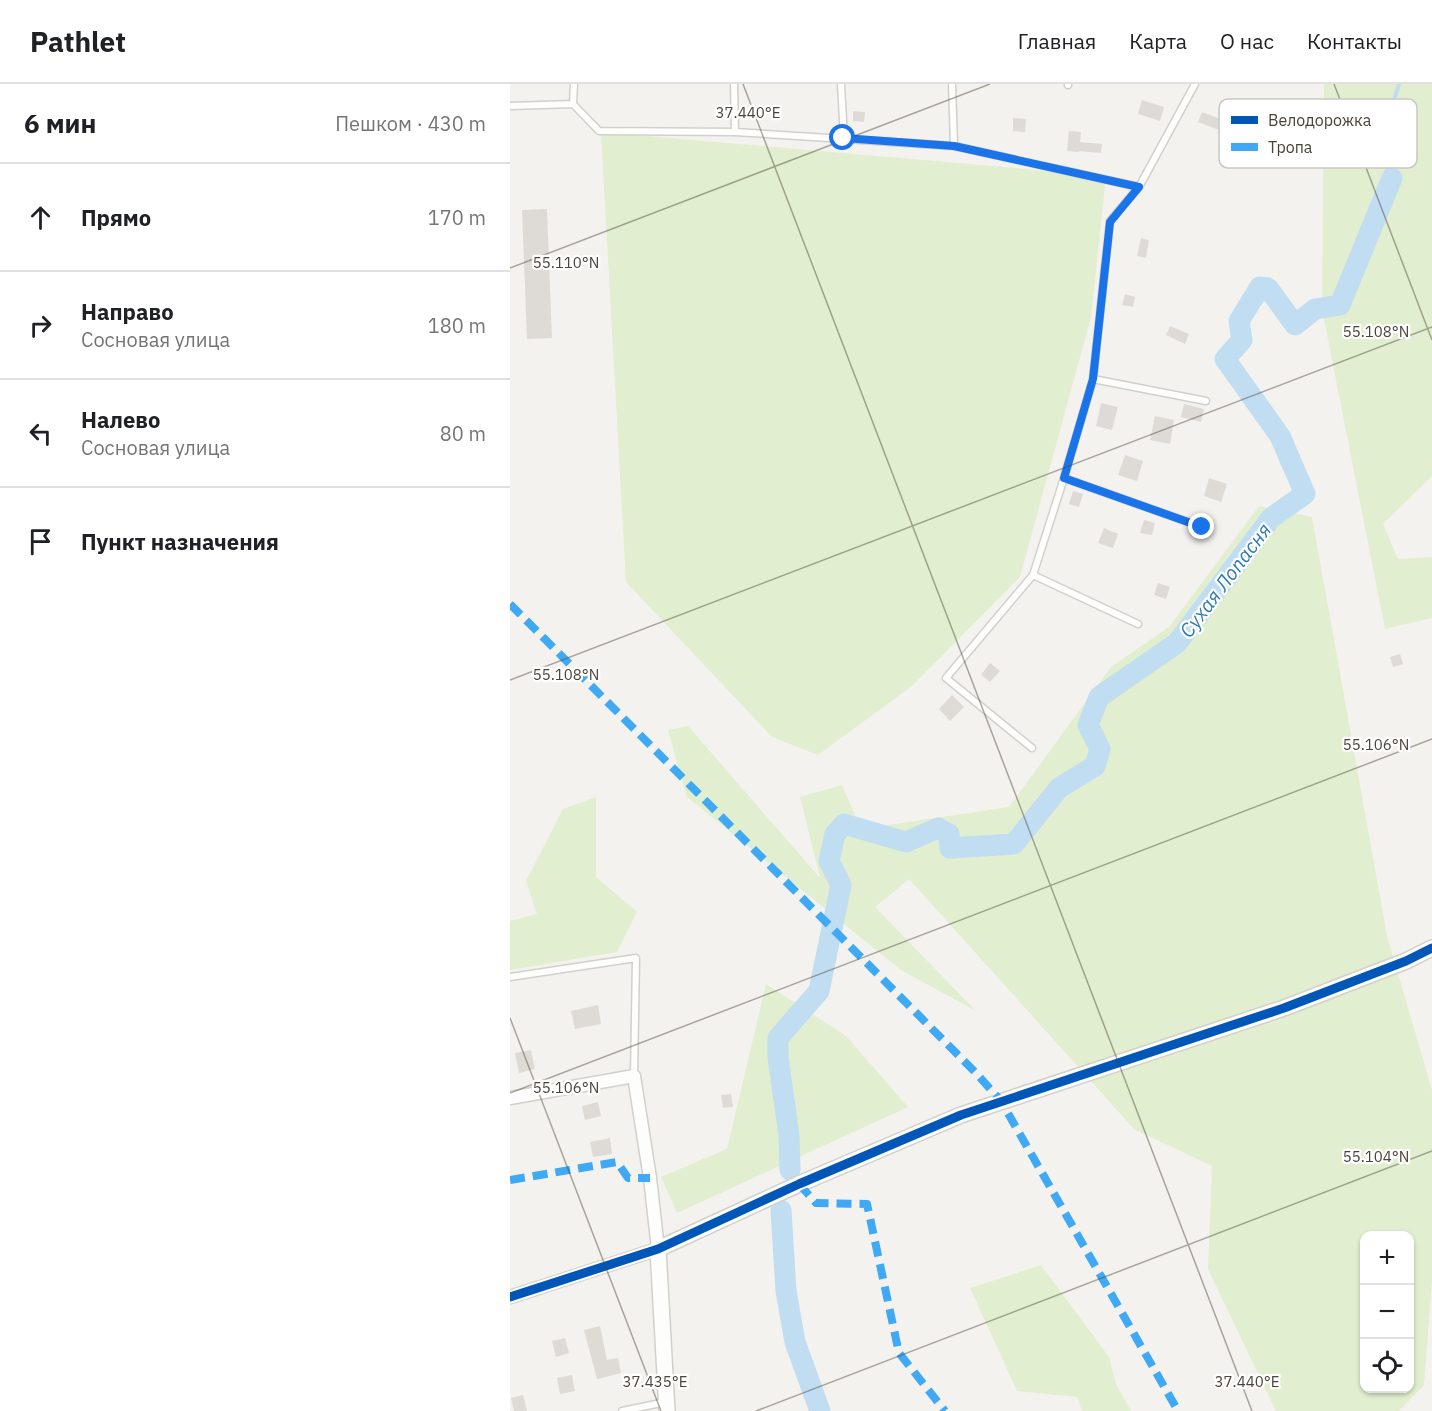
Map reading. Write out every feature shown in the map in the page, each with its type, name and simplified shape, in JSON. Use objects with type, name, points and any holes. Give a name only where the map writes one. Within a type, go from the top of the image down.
[{"type":"street","points":[[510,1297],[658,1249],[799,1184],[961,1115],[1284,1008],[1406,961],[1432,948]]},
{"type":"street","points":[[510,1098],[634,1076],[650,1178],[658,1249],[666,1406]]},
{"type":"lane","points":[[574,84],[573,104],[599,132],[735,132],[954,146],[1139,187]]},
{"type":"lane","points":[[734,84],[735,132]]},
{"type":"lane","points":[[841,84],[843,138]]},
{"type":"lane","points":[[952,84],[954,146]]},
{"type":"lane","points":[[1032,748],[946,678],[1033,575],[1093,379],[1110,222],[1139,187],[1195,84]]},
{"type":"lane","points":[[510,106],[573,104]]},
{"type":"lane","points":[[1093,379],[1206,401]]},
{"type":"lane","points":[[1064,478],[1202,527]]},
{"type":"lane","points":[[1033,575],[1138,624]]},
{"type":"lane","points":[[510,977],[636,958],[634,1076]]},
{"type":"lane","points":[[622,1411],[666,1406]]},
{"type":"green space","points":[[1324,84],[1432,84],[1432,476],[1383,524],[1398,559],[1432,557],[1432,618],[1385,629],[1322,309],[1323,168],[1417,168],[1417,99],[1324,99]]},
{"type":"green space","points":[[601,132],[1106,176],[1091,317],[1020,577],[912,686],[818,755],[772,737],[626,582]]},
{"type":"green space","points":[[1259,506],[1312,517],[1387,936],[1432,1090],[1432,1281],[1424,1385],[1399,1411],[1276,1411],[1208,1269],[1212,1166],[1134,1129],[909,879],[875,907],[976,1011],[901,970],[687,797],[668,730],[688,726],[820,878],[800,797],[842,785],[861,829],[1009,807],[1111,667],[1169,627]]},
{"type":"green space","points":[[596,797],[596,877],[637,912],[617,952],[510,970],[510,921],[537,914],[526,881],[563,809]]},
{"type":"green space","points":[[766,984],[846,1036],[908,1107],[677,1213],[661,1177],[727,1149]]},
{"type":"green space","points":[[1041,1265],[1109,1357],[1116,1384],[1131,1411],[1082,1411],[1077,1397],[1017,1391],[970,1288]]},
{"type":"building","points":[[1142,100],[1164,107],[1160,121],[1138,114]]},
{"type":"building","points":[[853,111],[865,112],[864,122],[853,121]]},
{"type":"building","points":[[1202,112],[1219,118],[1219,130],[1198,122]]},
{"type":"building","points":[[1013,118],[1026,119],[1025,132],[1013,131]]},
{"type":"building","points":[[1069,131],[1081,132],[1080,142],[1102,144],[1101,153],[1067,151]]},
{"type":"building","points":[[547,209],[552,338],[527,339],[522,210]]},
{"type":"building","points":[[1141,238],[1149,240],[1146,258],[1137,256]]},
{"type":"building","points":[[1125,294],[1135,297],[1133,307],[1122,305]]},
{"type":"building","points":[[1170,326],[1189,334],[1185,344],[1166,335]]},
{"type":"building","points":[[1101,403],[1118,407],[1112,430],[1096,426]]},
{"type":"building","points":[[1184,404],[1204,409],[1201,422],[1181,417]]},
{"type":"building","points":[[1155,416],[1174,420],[1170,444],[1150,440]]},
{"type":"building","points":[[1125,455],[1143,461],[1137,481],[1118,475]]},
{"type":"building","points":[[1209,478],[1227,484],[1221,502],[1204,496]]},
{"type":"building","points":[[1073,491],[1083,494],[1079,507],[1069,504]]},
{"type":"building","points":[[1144,520],[1155,523],[1152,535],[1140,533]]},
{"type":"building","points":[[1104,528],[1118,534],[1113,548],[1098,543]]},
{"type":"building","points":[[1158,583],[1170,587],[1166,599],[1154,595]]},
{"type":"building","points":[[1400,654],[1403,664],[1393,667],[1390,657]]},
{"type":"building","points":[[990,663],[1000,671],[990,682],[981,675]]},
{"type":"building","points":[[952,695],[964,707],[950,721],[939,709]]},
{"type":"building","points":[[598,1005],[601,1024],[575,1029],[571,1011]]},
{"type":"building","points":[[531,1050],[535,1069],[519,1073],[515,1053]]},
{"type":"building","points":[[731,1094],[733,1107],[723,1108],[721,1095]]},
{"type":"building","points":[[598,1102],[601,1116],[585,1120],[582,1106]]},
{"type":"building","points":[[610,1138],[612,1154],[593,1157],[590,1142]]},
{"type":"building","points":[[600,1326],[607,1360],[618,1358],[621,1373],[597,1379],[584,1330]]},
{"type":"building","points":[[565,1338],[569,1353],[556,1357],[552,1341]]},
{"type":"building","points":[[572,1375],[575,1391],[560,1394],[557,1378]]},
{"type":"building","points":[[523,1395],[527,1411],[514,1411],[511,1398]]},
{"type":"waterway","name":"Сухая Лопасня","points":[[1394,99],[1399,84]]},
{"type":"waterway","name":"Сухая Лопасня","points":[[1388,168],[1392,178]]},
{"type":"waterway","name":"Сухая Лопасня","points":[[790,1170],[789,1136],[778,1057],[778,1038],[819,991],[841,885],[829,861],[835,834],[844,824],[906,842],[938,828],[949,834],[950,848],[1014,844],[1059,788],[1095,766],[1100,749],[1088,725],[1099,697],[1177,643],[1271,518],[1305,494],[1280,436],[1225,359],[1242,340],[1239,321],[1260,287],[1268,288],[1295,325],[1315,309],[1340,305],[1392,178]]},
{"type":"waterway","name":"Сухая Лопасня","points":[[781,1210],[786,1291],[795,1342],[820,1411]]},
{"type":"marked path","points":[[510,604],[976,1073],[1001,1101],[1178,1411]]},
{"type":"marked path","points":[[510,1180],[617,1162],[628,1178],[650,1178]]},
{"type":"marked path","points":[[799,1184],[816,1203],[867,1204],[899,1353],[945,1411]]},
{"type":"cycle path","points":[[510,1297],[658,1249],[799,1184],[961,1115],[1284,1008],[1406,961],[1432,948]]},
{"type":"route","points":[[843,138],[954,146],[1139,187],[1110,222],[1093,379],[1064,478],[1202,527]]}]
